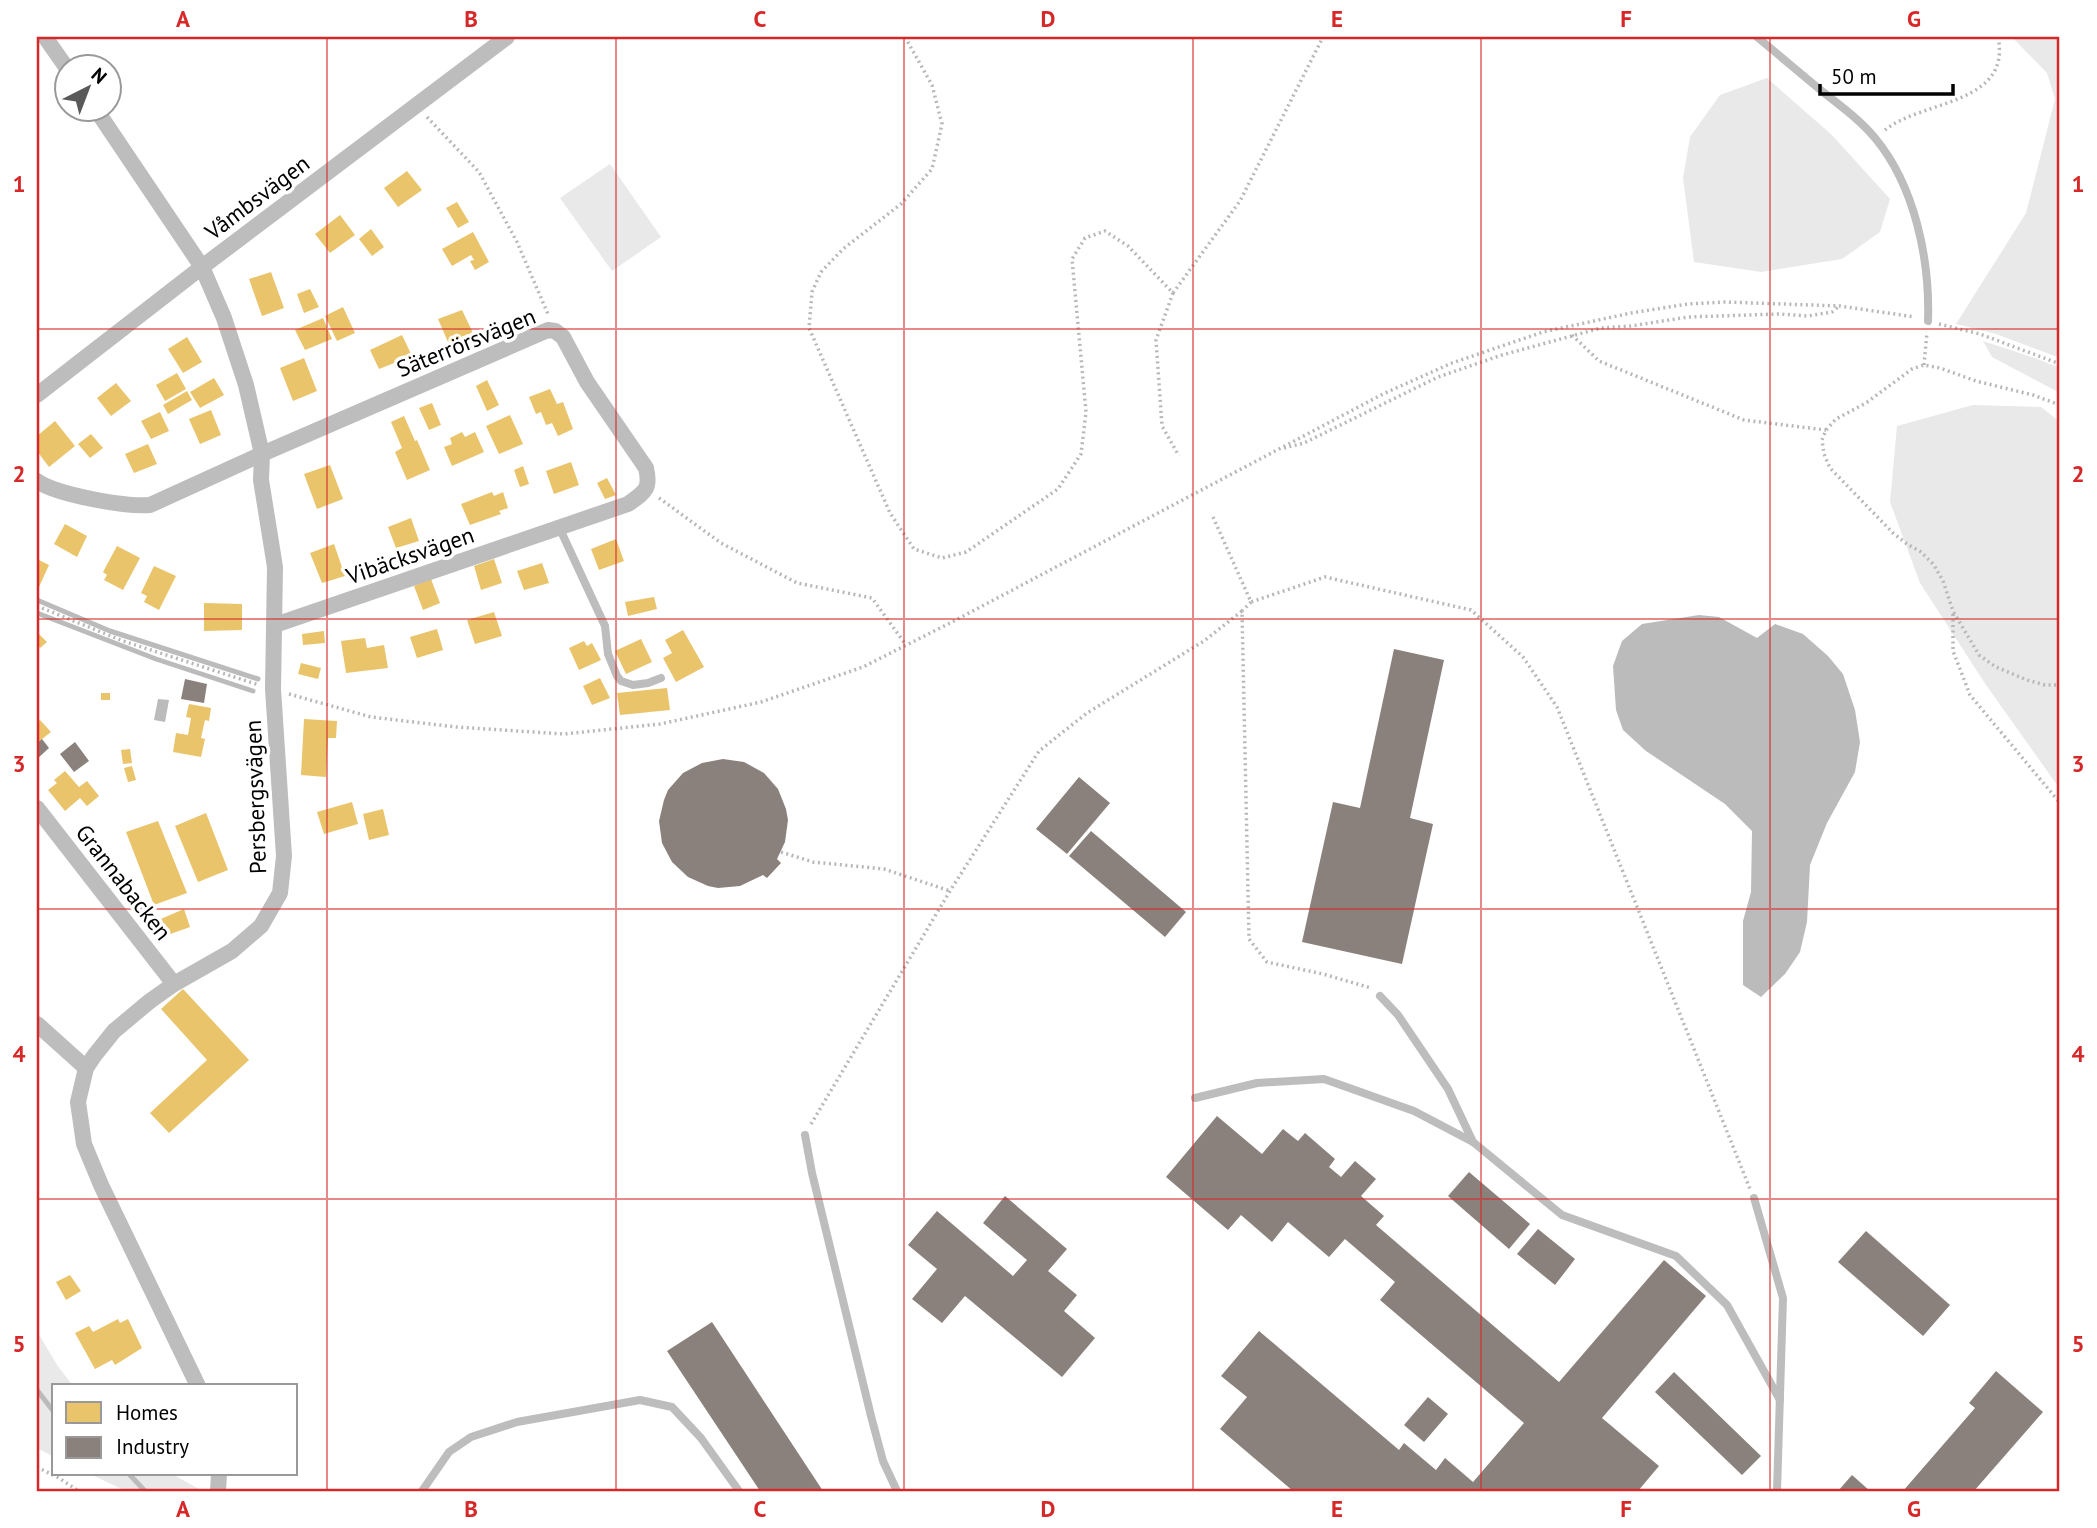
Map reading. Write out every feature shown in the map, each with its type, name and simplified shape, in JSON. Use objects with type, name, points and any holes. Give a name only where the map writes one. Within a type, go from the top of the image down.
[{"type":"street","points":[[45,37],[56,52]]},
{"type":"street","name":"Våmbsvägen","points":[[37,395],[507,37]]},
{"type":"street","name":"Persbergsvägen","points":[[104,122],[202,267],[225,318],[246,385],[262,454],[261,480],[275,568],[273,690],[284,856],[280,893],[261,926],[232,950],[150,1001],[114,1031],[86,1068],[78,1102],[84,1144],[106,1198],[197,1384]]},
{"type":"street","name":"Säterrörsvägen","points":[[37,481],[56,491],[136,506],[150,505],[548,330],[563,337],[587,382],[646,468],[649,481],[646,489]]},
{"type":"street","name":"Vibäcksvägen","points":[[275,625],[628,504],[646,489]]},
{"type":"street","name":"Grannabacken","points":[[37,808],[174,984]]},
{"type":"street","points":[[37,1024],[86,1068]]},
{"type":"lane","points":[[1757,37],[1847,110],[1875,138],[1895,166],[1919,229],[1926,265],[1928,321]]},
{"type":"lane","points":[[559,527],[604,626],[608,654],[617,676],[621,681],[633,685],[661,678]]},
{"type":"lane","points":[[1380,996],[1398,1015],[1448,1089],[1473,1142]]},
{"type":"lane","points":[[1195,1098],[1257,1083],[1324,1079],[1414,1111],[1473,1142],[1562,1214],[1676,1256],[1727,1306],[1780,1400]]},
{"type":"lane","points":[[805,1135],[871,1416],[883,1461],[897,1491]]},
{"type":"lane","points":[[1754,1198],[1783,1298],[1777,1491]]},
{"type":"lane","points":[[422,1491],[449,1452],[471,1437],[517,1422],[640,1400],[672,1407],[701,1438],[739,1491]]},
{"type":"path","points":[[905,37],[932,85],[942,124],[932,169],[901,204],[843,249],[821,272],[812,292],[809,328],[890,513],[914,549],[942,558],[965,552],[1058,489],[1082,454],[1086,412],[1072,259],[1085,238],[1105,231],[1128,246],[1173,293]]},
{"type":"path","points":[[1179,456],[1162,426],[1156,340],[1173,293],[1240,201],[1323,37]]},
{"type":"path","points":[[1875,138],[1896,121],[1974,92],[1988,81],[1999,63],[1998,37]]},
{"type":"path","points":[[416,105],[479,172],[517,242],[555,331]]},
{"type":"path","points":[[37,606],[123,641],[273,690],[371,717],[456,727],[564,734],[660,724],[761,702],[863,667],[1383,394],[1452,363],[1563,326],[1688,304],[1840,306],[1905,315],[1980,334],[2060,364]]},
{"type":"path","points":[[1279,449],[1304,443],[1438,377],[1502,355],[1601,327],[1631,326],[1688,317],[1779,314],[1808,316],[1832,312],[1840,306]]},
{"type":"path","points":[[1924,365],[1928,321]]},
{"type":"path","points":[[1572,335],[1600,361],[1744,420],[1826,430]]},
{"type":"path","points":[[2060,405],[1924,365],[1912,369],[1866,403],[1836,419],[1826,430],[1822,440],[1830,468],[1894,533],[1934,565],[1943,581],[1953,611],[1979,655],[1996,667],[2027,680],[2045,685],[2060,685]]},
{"type":"path","points":[[646,489],[721,543],[797,583],[872,598],[906,646]]},
{"type":"path","points":[[1213,517],[1251,602]]},
{"type":"path","points":[[805,1135],[950,891],[1039,751],[1087,713],[1204,641],[1251,602],[1325,577],[1471,610],[1523,657],[1557,708],[1754,1198]]},
{"type":"path","points":[[1242,611],[1249,939],[1267,962],[1368,986],[1380,996]]},
{"type":"path","points":[[1953,611],[1953,651],[1970,695],[2060,803]]},
{"type":"path","points":[[781,852],[813,862],[884,869],[950,891]]},
{"type":"path","points":[[55,1476],[79,1491]]},
{"type":"shaded area","points":[[2012,37],[2060,37],[2060,358],[1996,334],[1956,324],[2026,213],[2055,99],[2047,73]]},
{"type":"shaded area","points":[[1767,78],[1832,135],[1890,199],[1880,232],[1842,259],[1761,272],[1694,262],[1683,178],[1690,137],[1720,95]]},
{"type":"shaded area","points":[[610,164],[661,237],[612,271],[560,198]]},
{"type":"shaded area","points":[[1983,341],[2060,368],[2060,393],[1992,357]]},
{"type":"shaded area","points":[[1973,405],[2041,407],[2060,422],[2060,789],[1986,685],[1920,583],[1890,502],[1897,426]]},
{"type":"shaded area","points":[[1699,615],[1719,617],[1757,638],[1775,624],[1803,634],[1828,656],[1843,674],[1855,710],[1860,742],[1855,772],[1827,823],[1810,865],[1807,922],[1800,952],[1785,974],[1761,997],[1743,985],[1743,921],[1751,892],[1752,831],[1725,804],[1646,751],[1623,730],[1616,710],[1613,666],[1622,641],[1642,624]]},
{"type":"shaded area","points":[[158,699],[169,700],[165,722],[154,720]]},
{"type":"shaded area","points":[[37,1331],[71,1384],[52,1384],[52,1456],[37,1448]]},
{"type":"shaded area","points":[[94,1476],[176,1476],[201,1490],[126,1491]]},
{"type":"building: Homes","points":[[407,171],[422,190],[398,207],[384,188]]},
{"type":"building: Homes","points":[[457,202],[469,222],[458,228],[446,208]]},
{"type":"building: Homes","points":[[340,215],[355,235],[330,253],[315,234]]},
{"type":"building: Homes","points":[[371,229],[384,247],[372,256],[359,239]]},
{"type":"building: Homes","points":[[473,232],[489,262],[475,270],[470,261],[474,260],[471,255],[452,266],[442,249]]},
{"type":"building: Homes","points":[[271,272],[284,308],[262,316],[249,279]]},
{"type":"building: Homes","points":[[310,289],[319,307],[304,313],[297,294]]},
{"type":"building: Homes","points":[[343,307],[355,333],[337,341],[325,316]]},
{"type":"building: Homes","points":[[462,310],[473,333],[448,342],[438,319]]},
{"type":"building: Homes","points":[[323,318],[332,339],[305,350],[295,330]]},
{"type":"building: Homes","points":[[402,335],[412,356],[379,369],[370,350]]},
{"type":"building: Homes","points":[[187,337],[202,362],[183,373],[168,349]]},
{"type":"building: Homes","points":[[304,358],[317,391],[293,401],[280,368]]},
{"type":"building: Homes","points":[[177,373],[186,389],[165,401],[156,385]]},
{"type":"building: Homes","points":[[214,378],[224,395],[200,408],[190,392]]},
{"type":"building: Homes","points":[[487,380],[499,405],[487,411],[476,386]]},
{"type":"building: Homes","points":[[116,383],[131,401],[111,416],[97,398]]},
{"type":"building: Homes","points":[[550,389],[557,404],[563,402],[573,429],[558,436],[552,423],[546,425],[541,412],[536,414],[529,397]]},
{"type":"building: Homes","points":[[187,391],[192,400],[168,414],[163,405]]},
{"type":"building: Homes","points":[[432,403],[441,425],[429,430],[419,408]]},
{"type":"building: Homes","points":[[211,410],[221,435],[200,444],[189,419]]},
{"type":"building: Homes","points":[[160,412],[169,431],[151,439],[141,421]]},
{"type":"building: Homes","points":[[510,415],[523,444],[499,454],[486,426]]},
{"type":"building: Homes","points":[[404,416],[430,470],[407,480],[395,452],[402,448],[391,422]]},
{"type":"building: Homes","points":[[55,421],[75,446],[49,467],[37,451],[37,436]]},
{"type":"building: Homes","points":[[462,432],[465,437],[475,432],[484,452],[452,466],[444,447],[452,444],[450,438]]},
{"type":"building: Homes","points":[[91,434],[103,448],[90,458],[78,444]]},
{"type":"building: Homes","points":[[148,444],[157,464],[134,473],[125,454]]},
{"type":"building: Homes","points":[[571,462],[579,485],[554,494],[546,471]]},
{"type":"building: Homes","points":[[330,465],[343,499],[317,509],[304,474]]},
{"type":"building: Homes","points":[[523,466],[529,484],[520,487],[514,470]]},
{"type":"building: Homes","points":[[607,478],[616,495],[605,499],[597,483]]},
{"type":"building: Homes","points":[[492,492],[494,496],[503,492],[508,508],[499,511],[501,514],[470,525],[461,504]]},
{"type":"building: Homes","points":[[411,518],[419,541],[396,548],[388,527]]},
{"type":"building: Homes","points":[[65,524],[87,536],[77,557],[54,544]]},
{"type":"building: Homes","points":[[616,539],[624,561],[599,570],[591,549]]},
{"type":"building: Homes","points":[[334,544],[345,576],[322,583],[310,553]]},
{"type":"building: Homes","points":[[117,546],[140,558],[123,590],[104,580],[107,575],[103,572]]},
{"type":"building: Homes","points":[[37,559],[49,565],[39,587],[37,586]]},
{"type":"building: Homes","points":[[494,559],[502,583],[481,590],[474,566]]},
{"type":"building: Homes","points":[[542,563],[549,583],[524,590],[517,571]]},
{"type":"building: Homes","points":[[154,566],[176,576],[159,610],[144,602],[147,596],[141,593]]},
{"type":"building: Homes","points":[[431,579],[440,603],[423,610],[414,586]]},
{"type":"building: Homes","points":[[654,597],[657,609],[628,616],[625,602]]},
{"type":"building: Homes","points":[[204,603],[242,604],[242,630],[204,631]]},
{"type":"building: Homes","points":[[494,612],[502,636],[475,644],[467,620]]},
{"type":"building: Homes","points":[[437,629],[443,650],[417,658],[410,637]]},
{"type":"building: Homes","points":[[683,630],[704,667],[676,682],[663,658],[672,653],[665,640]]},
{"type":"building: Homes","points":[[324,631],[325,643],[303,645],[302,634]]},
{"type":"building: Homes","points":[[39,634],[47,642],[40,648],[37,645]]},
{"type":"building: Homes","points":[[365,638],[367,648],[384,645],[388,668],[346,673],[341,641]]},
{"type":"building: Homes","points":[[641,639],[652,662],[626,674],[615,651]]},
{"type":"building: Homes","points":[[584,641],[587,646],[592,643],[601,660],[579,670],[569,648]]},
{"type":"building: Homes","points":[[301,663],[321,668],[318,679],[298,674]]},
{"type":"building: Homes","points":[[600,678],[610,698],[592,705],[583,686]]},
{"type":"building: Homes","points":[[667,688],[670,710],[620,715],[617,693]]},
{"type":"building: Homes","points":[[101,693],[110,693],[110,700],[101,700]]},
{"type":"building: Homes","points":[[189,704],[211,708],[209,721],[205,720],[201,738],[205,739],[201,757],[173,752],[176,733],[188,735],[191,718],[186,717]]},
{"type":"building: Homes","points":[[304,719],[337,721],[336,738],[328,738],[326,777],[301,775]]},
{"type":"building: Homes","points":[[40,720],[51,732],[37,743],[37,722]]},
{"type":"building: Homes","points":[[130,749],[132,763],[123,764],[121,750]]},
{"type":"building: Homes","points":[[132,766],[136,780],[128,782],[124,768]]},
{"type":"building: Homes","points":[[65,771],[79,787],[87,781],[99,796],[87,806],[80,798],[65,811],[48,790],[57,783],[54,780]]},
{"type":"building: Homes","points":[[352,802],[358,824],[324,834],[317,812]]},
{"type":"building: Homes","points":[[383,809],[389,835],[369,840],[363,814]]},
{"type":"building: Homes","points":[[206,813],[228,870],[198,882],[175,826]]},
{"type":"building: Homes","points":[[158,821],[187,893],[154,905],[126,832]]},
{"type":"building: Homes","points":[[184,909],[190,927],[162,937],[156,921]]},
{"type":"building: Homes","points":[[183,989],[249,1060],[169,1133],[150,1113],[207,1060],[161,1009]]},
{"type":"building: Homes","points":[[70,1275],[81,1291],[66,1300],[56,1282]]},
{"type":"building: Homes","points":[[118,1319],[120,1323],[128,1319],[142,1348],[115,1365],[112,1360],[95,1369],[75,1333],[89,1326],[93,1332]]},
{"type":"building: Industry","points":[[1394,649],[1444,660],[1410,818],[1433,824],[1402,964],[1302,942],[1333,802],[1360,808]]},
{"type":"building: Industry","points":[[185,679],[207,684],[204,703],[181,699]]},
{"type":"building: Industry","points":[[42,739],[49,748],[37,759],[37,743]]},
{"type":"building: Industry","points":[[75,742],[89,761],[74,772],[60,754]]},
{"type":"building: Industry","points":[[723,759],[744,762],[764,773],[778,789],[788,820],[785,842],[777,859],[781,863],[767,878],[763,875],[740,886],[718,888],[688,877],[672,862],[662,843],[659,821],[668,790],[683,773],[702,763]]},
{"type":"building: Industry","points":[[1079,777],[1110,803],[1067,854],[1036,829]]},
{"type":"building: Industry","points":[[1091,831],[1186,912],[1165,937],[1069,856]]},
{"type":"building: Industry","points":[[1217,1116],[1262,1154],[1283,1129],[1298,1141],[1305,1133],[1335,1159],[1329,1167],[1341,1177],[1355,1161],[1376,1179],[1361,1196],[1384,1216],[1376,1225],[1559,1382],[1664,1260],[1706,1296],[1602,1418],[1659,1466],[1638,1491],[1293,1491],[1220,1429],[1247,1397],[1221,1376],[1259,1331],[1399,1450],[1404,1443],[1436,1470],[1445,1458],[1473,1482],[1524,1423],[1380,1300],[1395,1282],[1345,1239],[1329,1257],[1288,1222],[1272,1242],[1241,1215],[1228,1230],[1166,1177]]},
{"type":"building: Industry","points":[[1469,1172],[1530,1224],[1509,1249],[1448,1196]]},
{"type":"building: Industry","points":[[1005,1196],[1067,1249],[1048,1271],[1077,1295],[1064,1311],[1095,1338],[1062,1377],[965,1296],[942,1323],[912,1299],[937,1269],[908,1245],[937,1211],[1013,1276],[1027,1260],[983,1223]]},
{"type":"building: Industry","points":[[1538,1229],[1575,1259],[1555,1285],[1517,1254]]},
{"type":"building: Industry","points":[[1866,1231],[1950,1305],[1923,1336],[1838,1262]]},
{"type":"building: Industry","points":[[712,1322],[823,1491],[760,1491],[667,1351]]},
{"type":"building: Industry","points":[[1996,1371],[2043,1412],[1974,1491],[1903,1491],[1975,1408],[1969,1403]]},
{"type":"building: Industry","points":[[1674,1372],[1761,1456],[1742,1475],[1655,1392]]},
{"type":"building: Industry","points":[[1428,1397],[1448,1414],[1424,1442],[1404,1425]]},
{"type":"building: Industry","points":[[1852,1475],[1870,1491],[1838,1491]]},
{"type":"waterway","points":[[37,600],[110,631],[258,679]]},
{"type":"waterway","points":[[37,613],[156,659],[253,691]]},
{"type":"waterway","points":[[37,1390],[52,1409]]},
{"type":"waterway","points":[[131,1476],[145,1491]]}]
